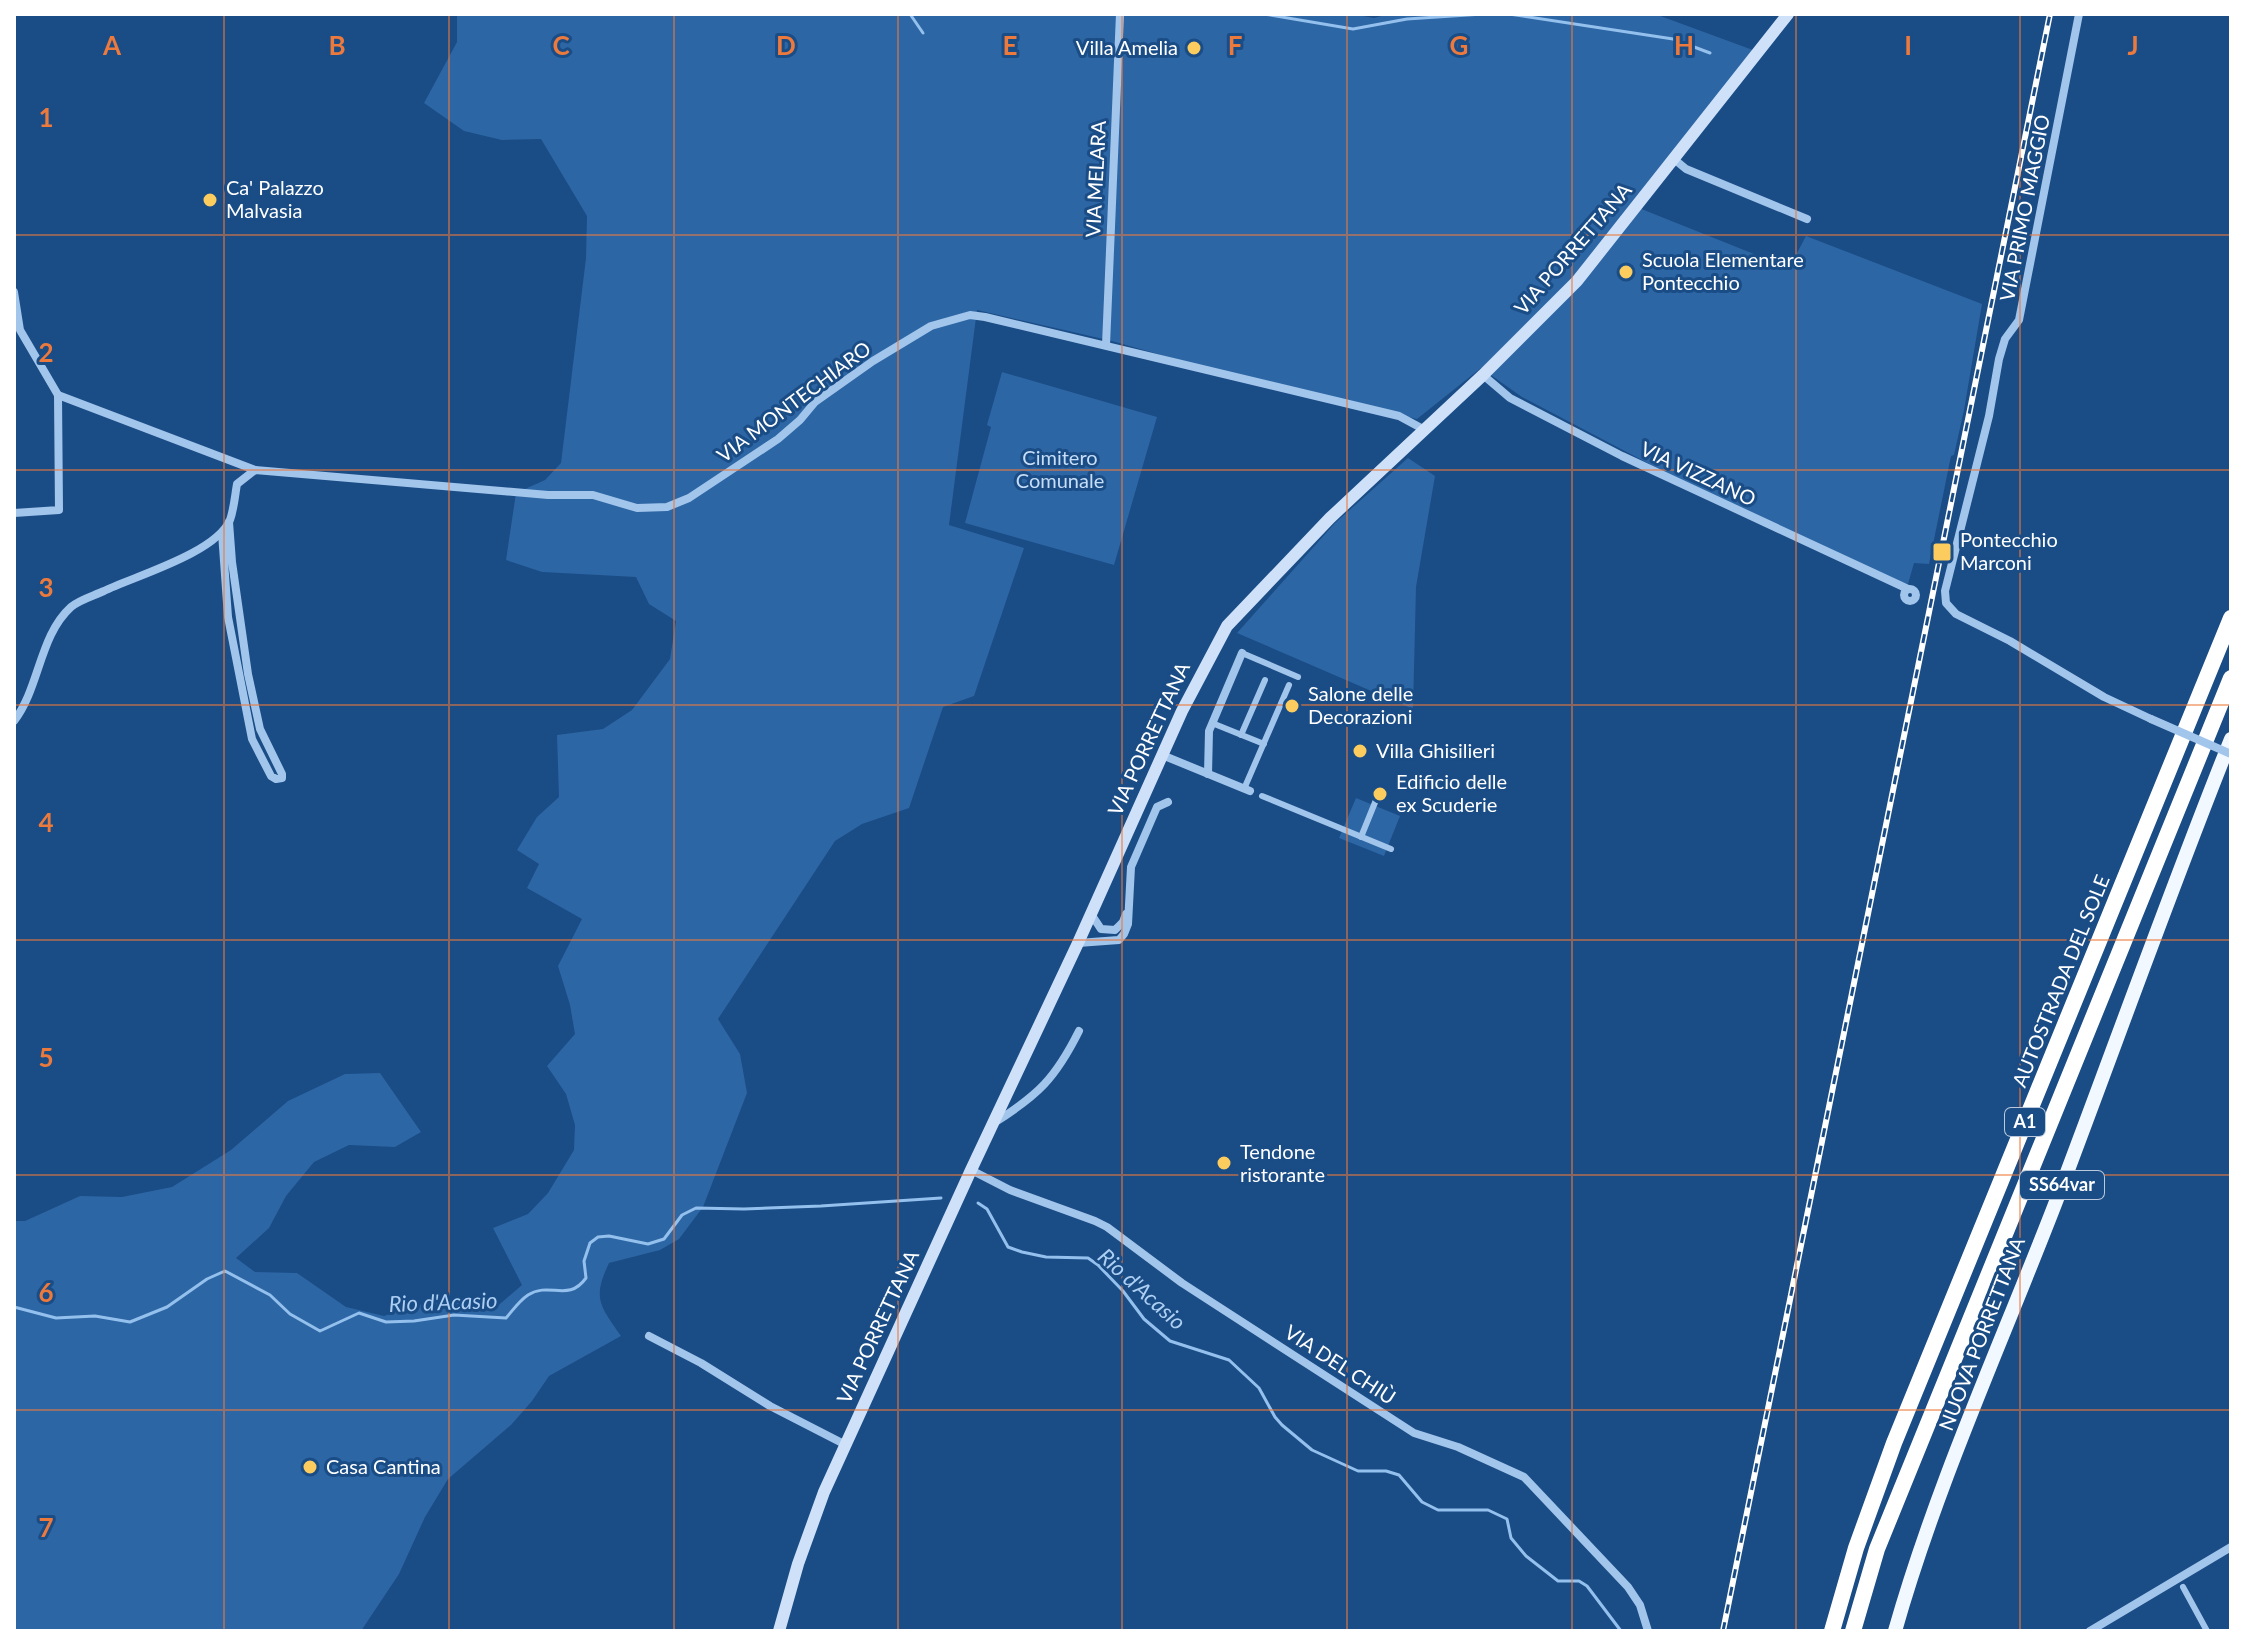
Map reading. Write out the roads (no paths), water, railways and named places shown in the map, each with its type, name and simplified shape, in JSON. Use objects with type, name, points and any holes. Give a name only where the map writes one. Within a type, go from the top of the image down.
[{"type":"highway","name":"AUTOSTRADA DEL SOLE","points":[[1832,1631],[1856,1548],[1894,1443],[2231,618]]},
{"type":"highway","name":"A1","points":[[1853,1631],[1877,1549],[2231,678]]},
{"type":"highway","name":"NUOVA PORRETTANA","points":[[1895,1631],[1928,1529],[2231,739]]},
{"type":"main road","name":"VIA PORRETTANA","points":[[779,1631],[804,1545],[824,1492],[1162,755],[1227,626],[1330,518],[1483,375],[1577,281],[1788,14]]},
{"type":"street","name":"VIA MELARA","points":[[1106,345],[1120,14]]},
{"type":"street","name":"VIA PRIMO MAGGIO","points":[[2079,14],[2019,320],[2005,339],[1999,359],[1989,416],[1945,591],[1946,603],[1956,614],[2010,641],[2104,697],[2231,754]]},
{"type":"street","points":[[1674,159],[1686,169],[1807,219]]},
{"type":"street","points":[[14,292],[20,330],[58,395],[59,510],[14,513]]},
{"type":"street","name":"VIA MONTECHIARO","points":[[58,395],[255,470],[548,495],[593,495],[637,508],[667,507],[689,498],[778,439],[815,402],[873,361],[931,326],[970,315],[1399,416],[1423,429]]},
{"type":"street","name":"VIA VIZZANO","points":[[1483,375],[1510,398],[1622,456],[1897,584],[1906,591]]},
{"type":"street","points":[[222,533],[228,617],[252,739],[271,776],[282,778],[282,771],[260,729],[248,674],[232,562],[229,521],[237,484],[255,470]]},
{"type":"street","points":[[14,721],[29,698],[55,624],[73,605],[177,562],[222,533],[229,521]]},
{"type":"street","points":[[1162,755],[1208,774],[1247,790],[1293,679],[1242,653],[1209,731],[1208,774]]},
{"type":"street","points":[[1241,735],[1265,680]]},
{"type":"street","points":[[1212,723],[1264,744]]},
{"type":"street","points":[[1262,796],[1391,849]]},
{"type":"street","points":[[1361,837],[1376,800]]},
{"type":"street","points":[[1078,943],[1119,940],[1124,934],[1128,924],[1131,867],[1157,807],[1168,802]]},
{"type":"street","points":[[1088,920],[1101,929],[1115,930],[1123,922],[1129,906]]},
{"type":"street","points":[[993,1124],[1041,1090],[1058,1069],[1079,1031]]},
{"type":"street","name":"VIA DEL CHIÙ","points":[[971,1170],[1010,1190],[1107,1227],[1182,1283],[1414,1433],[1458,1447],[1524,1477],[1628,1587],[1640,1605],[1648,1631]]},
{"type":"street","points":[[649,1336],[701,1363],[770,1406],[846,1445]]},
{"type":"street","points":[[2090,1631],[2180,1582],[2231,1547]]},
{"type":"street","points":[[2180,1582],[2207,1631]]},
{"type":"waterway","points":[[910,14],[923,33]]},
{"type":"waterway","points":[[1264,14],[1353,29],[1407,19],[1483,14]]},
{"type":"waterway","points":[[1509,14],[1673,39],[1710,53]]},
{"type":"waterway","name":"Rio d'Acasio","points":[[14,1307],[56,1318],[95,1316],[130,1322],[167,1307],[207,1279],[225,1271],[270,1295],[290,1314],[320,1331],[359,1313],[386,1322],[454,1315],[506,1318],[522,1300],[536,1291],[566,1291],[579,1285],[586,1278],[584,1261],[590,1243],[598,1237],[609,1236],[648,1244],[664,1239],[682,1215],[696,1208],[821,1206],[941,1198]]},
{"type":"waterway","name":"Rio d'Acasio","points":[[978,1203],[987,1209],[1008,1247],[1046,1257],[1088,1258],[1123,1291],[1144,1319],[1170,1341],[1229,1360],[1259,1388],[1282,1425],[1312,1450],[1358,1471],[1386,1471],[1399,1475],[1422,1502],[1438,1510],[1488,1510],[1507,1519],[1511,1538],[1526,1556],[1558,1581],[1579,1581],[1587,1586],[1621,1631]]},
{"type":"railway","points":[[1723,1631],[2050,14]]},
{"type":"place","name":"Villa Amelia","points":[[1194,48]]},
{"type":"place","name":"Ca' Palazzo Malvasia","points":[[210,200]]},
{"type":"place","name":"Scuola Elementare Pontecchio","points":[[1626,272]]},
{"type":"place","name":"Pontecchio Marconi","points":[[1942,552]]},
{"type":"place","name":"Salone delle Decorazioni","points":[[1292,706]]},
{"type":"place","name":"Villa Ghisilieri","points":[[1360,751]]},
{"type":"place","name":"Edificio delle ex Scuderie","points":[[1380,794]]},
{"type":"place","name":"Tendone ristorante","points":[[1224,1163]]},
{"type":"place","name":"Casa Cantina","points":[[310,1467]]},
{"type":"park label","name":"Cimitero Comunale","points":[[1060,470]]}]
